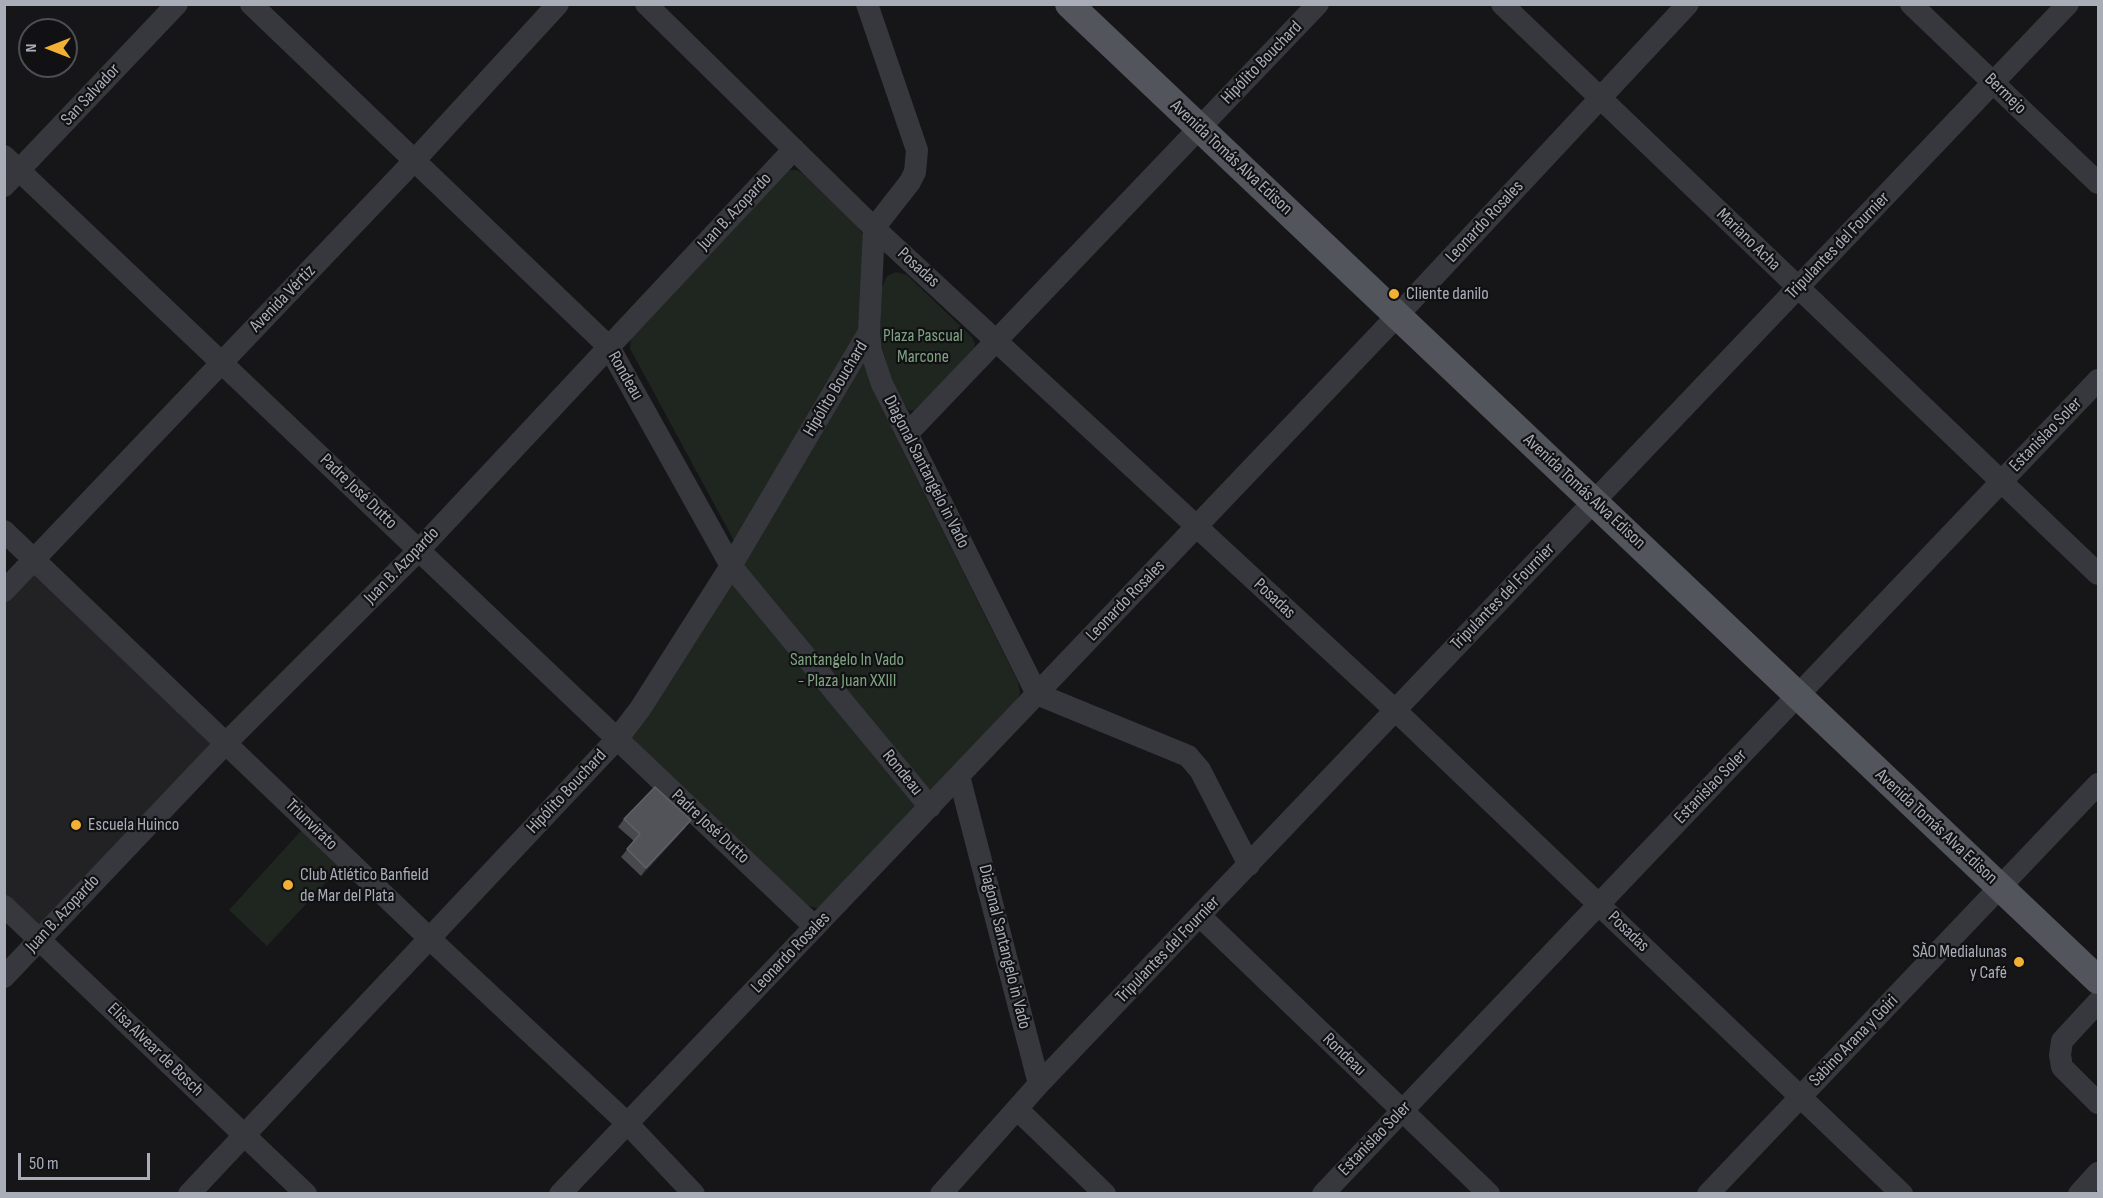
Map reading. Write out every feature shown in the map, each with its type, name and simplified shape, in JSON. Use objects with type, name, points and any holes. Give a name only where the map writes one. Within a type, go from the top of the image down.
[{"type":"main road","name":"Avenida Tomás Alva Edison","points":[[1069,4],[2098,980]]},
{"type":"street","name":"San Salvador","points":[[9,171],[177,4]]},
{"type":"street","name":"Rondeau","points":[[251,4],[609,347],[731,566],[930,807]]},
{"type":"street","name":"Avenida Vértiz","points":[[4,591],[414,161],[558,4]]},
{"type":"street","name":"Posadas","points":[[646,4],[874,228],[1395,710],[1902,1194]]},
{"type":"street","points":[[867,4],[917,150],[915,172],[910,182],[874,228]]},
{"type":"street","name":"Hipólito Bouchard","points":[[907,434],[1318,4]]},
{"type":"street","name":"Mariano Acha","points":[[1502,4],[2098,574]]},
{"type":"street","name":"Leonardo Rosales","points":[[560,1194],[1397,316],[1688,4]]},
{"type":"street","name":"Bermejo","points":[[1911,4],[2098,183]]},
{"type":"street","name":"Tripulantes del Fournier","points":[[941,1194],[1039,1084],[2068,4]]},
{"type":"street","name":"Juan B. Azopardo","points":[[4,977],[226,743],[419,550],[794,149]]},
{"type":"street","name":"Padre José Dutto","points":[[9,171],[223,363],[815,927]]},
{"type":"street","name":"Diagonal Santangelo in Vado","points":[[874,228],[869,332],[871,351],[882,384],[1037,694]]},
{"type":"street","name":"Hipólito Bouchard","points":[[189,1194],[617,739],[640,709],[731,566],[869,332]]},
{"type":"street","name":"Estanislao Soler","points":[[1323,1194],[2098,380]]},
{"type":"street","name":"Triunvirato","points":[[4,531],[430,939],[628,1124],[694,1194]]},
{"type":"street","points":[[1037,694],[1188,756],[1200,770],[1249,865]]},
{"type":"street","name":"Diagonal Santangelo in Vado","points":[[959,776],[1039,1084]]},
{"type":"street","name":"Sabino Arana y Goiri","points":[[1708,1194],[2098,784]]},
{"type":"street","name":"Elisa Alvear de Bosch","points":[[4,906],[306,1194]]},
{"type":"street","name":"Rondeau","points":[[1200,916],[1488,1194]]},
{"type":"street","points":[[2098,1002],[2062,1041],[2060,1055],[2062,1066],[2098,1103]]},
{"type":"street","points":[[1017,1109],[1105,1194]]},
{"type":"street","points":[[2079,1194],[2098,1173]]},
{"type":"shaded area","name":"Escuela Huinco","points":[[35,560],[226,743],[39,940],[5,906],[4,591]]},
{"type":"green space","name":"Santangelo In Vado - Plaza Juan XXIII","points":[[788,170],[797,170],[802,173],[857,226],[864,236],[866,368],[874,393],[1018,682],[1020,693],[1018,698],[819,908],[809,906],[631,738],[745,561],[630,349],[631,338]]},
{"type":"green space","name":"Plaza Pascual Marcone","points":[[896,272],[907,275],[972,337],[975,344],[974,348],[916,411],[908,410],[892,383],[882,347],[880,326],[882,287],[887,276]]},
{"type":"green space","name":"Club Atlético Banfield de Mar del Plata","points":[[309,822],[347,860],[267,946],[229,910]]},
{"type":"building","points":[[655,787],[691,820],[646,868],[627,849],[640,834],[624,819]]},
{"type":"place","name":"Cliente danilo","points":[[1394,294]]},
{"type":"place","name":"Escuela Huinco","points":[[76,825]]},
{"type":"place","name":"Club Atlético Banfield de Mar del Plata","points":[[288,885]]},
{"type":"place","name":"SÃO Medialunas y Café","points":[[2019,962]]}]
